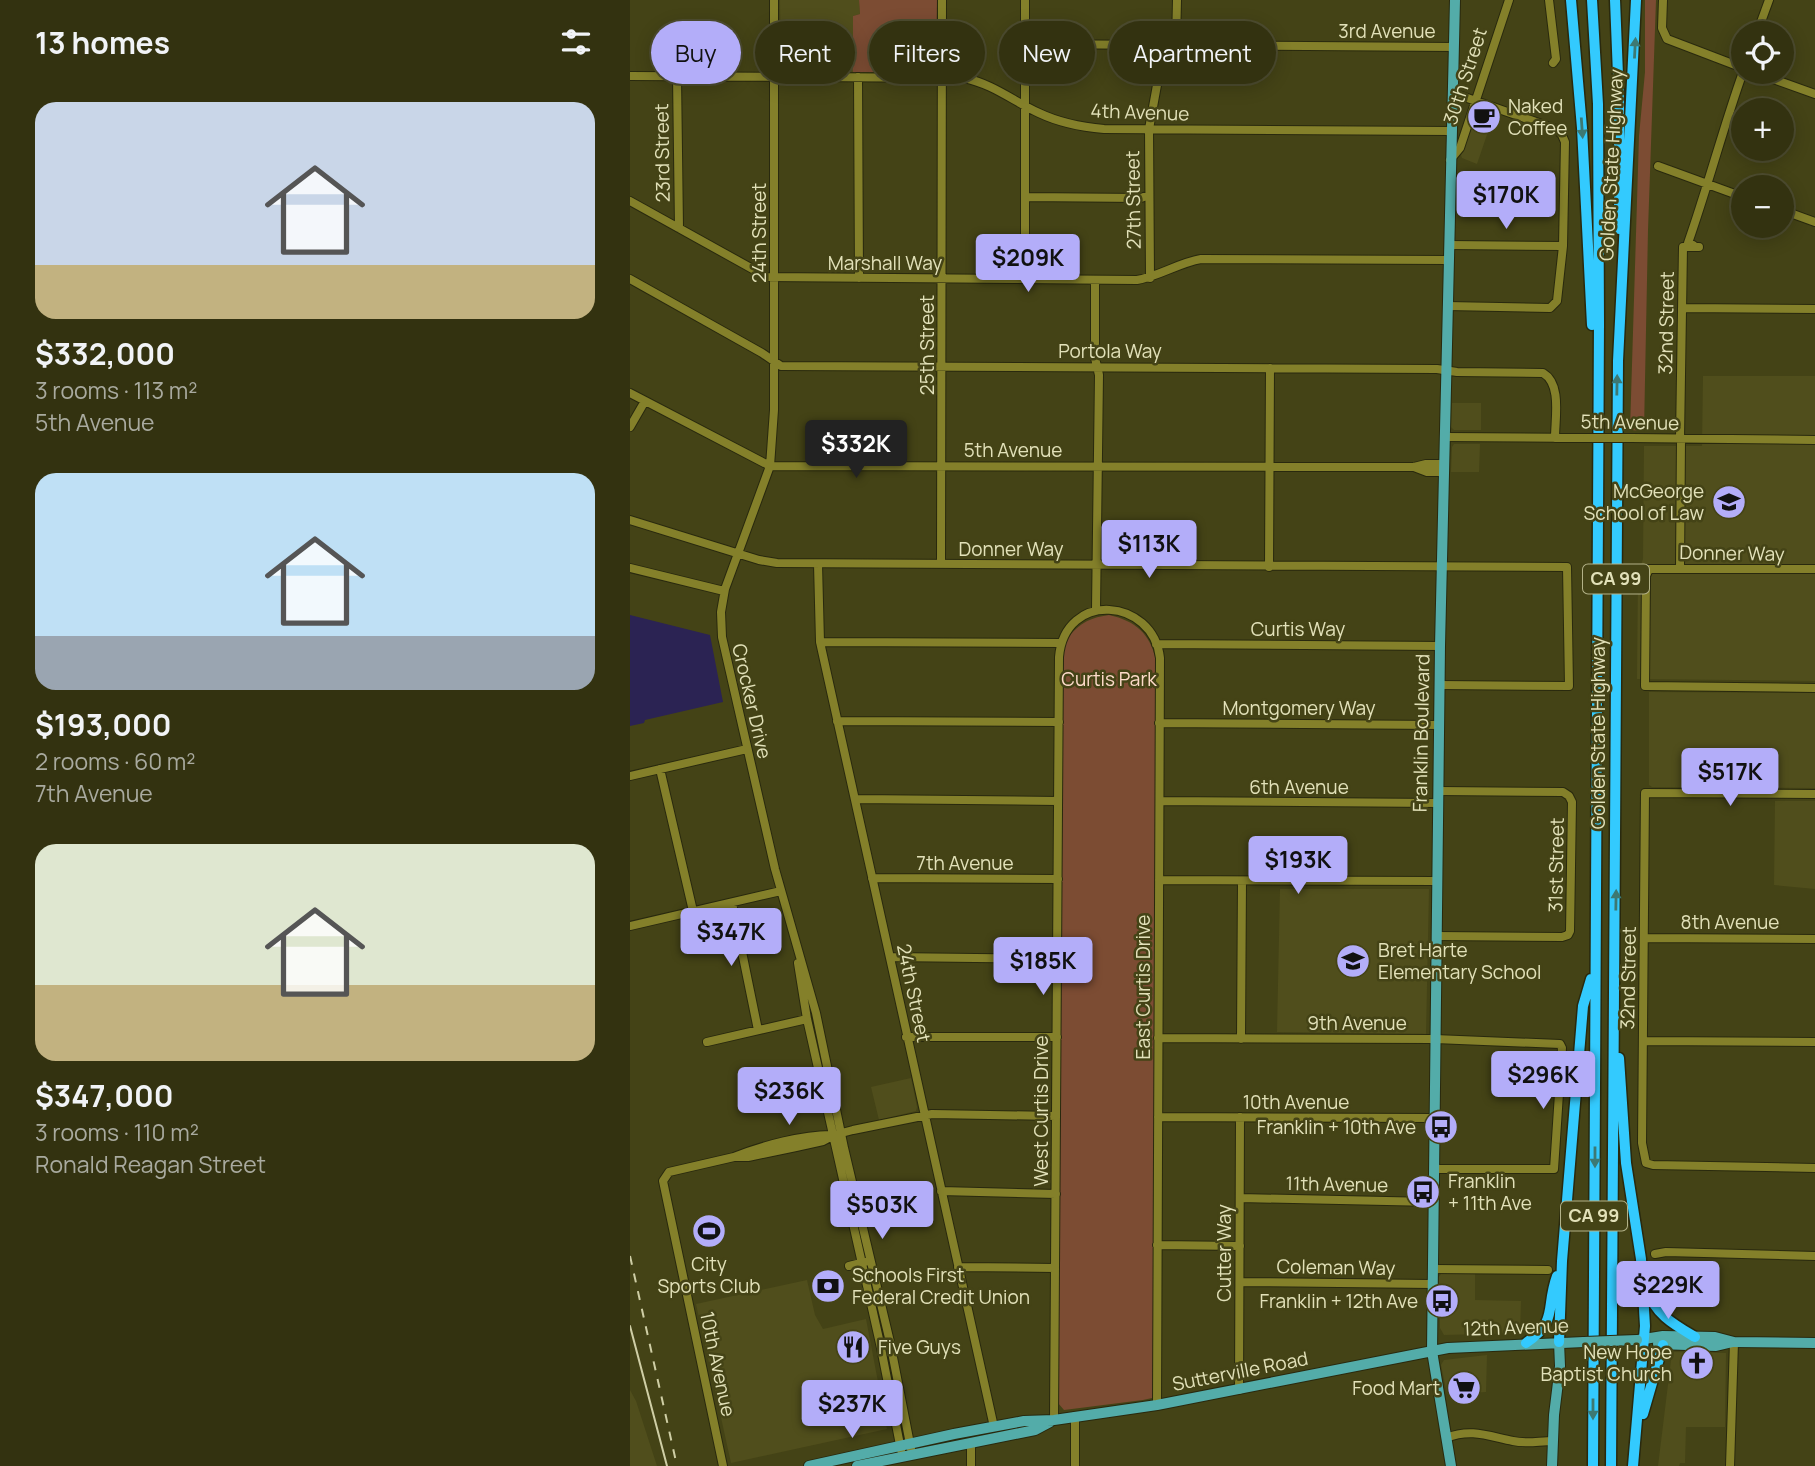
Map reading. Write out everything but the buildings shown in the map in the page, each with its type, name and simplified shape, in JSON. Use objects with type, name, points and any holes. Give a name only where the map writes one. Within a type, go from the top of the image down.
[{"type":"highway","points":[[1570,0],[1582,128],[1598,410]]},
{"type":"highway","name":"Golden State Highway","points":[[1592,0],[1598,112],[1593,1466]]},
{"type":"highway","points":[[1615,0],[1619,100],[1618,361]]},
{"type":"highway","name":"Golden State Highway","points":[[1611,1466],[1618,361],[1636,0]]},
{"type":"highway","points":[[1564,1342],[1562,1261],[1583,1006],[1594,966]]},
{"type":"highway","points":[[1614,993],[1628,1173],[1643,1277],[1648,1294],[1659,1312],[1673,1325],[1695,1337]]},
{"type":"highway","points":[[1526,1343],[1544,1331],[1562,1261]]},
{"type":"highway","points":[[1633,1466],[1643,1277]]},
{"type":"highway","points":[[1636,1440],[1663,1345]]},
{"type":"main road","name":"Franklin Boulevard","points":[[1451,1466],[1432,1351],[1432,1284],[1441,567],[1455,0]]},
{"type":"main road","name":"12th Avenue","points":[[1432,1351],[1464,1346],[1641,1340],[1663,1336],[1715,1337],[1734,1342]]},
{"type":"main road","name":"12th Avenue","points":[[1641,1340],[1663,1345],[1716,1346],[1734,1342],[1815,1343]]},
{"type":"main road","points":[[1552,1466],[1564,1342]]},
{"type":"main road","name":"Sutterville Road","points":[[808,1466],[1024,1421],[1054,1420],[1157,1405],[1432,1351]]},
{"type":"main road","name":"Sutterville Road","points":[[857,1466],[1035,1430],[1054,1420]]},
{"type":"main road","points":[[957,1445],[960,1440],[988,1434],[994,1427]]},
{"type":"street","name":"24th Street","points":[[774,0],[774,21]]},
{"type":"street","name":"25th Street","points":[[942,0],[942,21]]},
{"type":"street","points":[[1025,0],[1025,21]]},
{"type":"street","name":"27th Street","points":[[1176,21],[1177,0]]},
{"type":"street","name":"30th Street","points":[[1450,160],[1460,148],[1509,0]]},
{"type":"street","points":[[1549,0],[1556,59],[1553,63]]},
{"type":"street","points":[[1663,0],[1664,36],[1672,42],[1731,65]]},
{"type":"street","points":[[1761,21],[1769,0]]},
{"type":"street","name":"3rd Avenue","points":[[1276,46],[1454,47]]},
{"type":"street","name":"4th Avenue","points":[[630,76],[651,76]]},
{"type":"street","name":"4th Avenue","points":[[858,77],[869,77]]},
{"type":"street","points":[[858,77],[859,278]]},
{"type":"street","name":"23rd Street","points":[[677,84],[679,228]]},
{"type":"street","name":"24th Street","points":[[770,466],[774,410],[774,84]]},
{"type":"street","name":"25th Street","points":[[941,564],[942,84]]},
{"type":"street","name":"4th Avenue","points":[[985,84],[1054,119],[1086,127],[1451,131]]},
{"type":"street","points":[[1025,84],[1025,279]]},
{"type":"street","name":"27th Street","points":[[1150,278],[1149,129],[1157,84]]},
{"type":"street","name":"32nd Street","points":[[1680,568],[1683,247],[1699,247],[1688,243],[1739,84]]},
{"type":"street","points":[[1789,84],[1815,93]]},
{"type":"street","points":[[1447,306],[1550,308],[1557,301],[1563,246],[1565,142],[1562,135],[1556,129],[1453,93]]},
{"type":"street","points":[[1658,166],[1731,193]]},
{"type":"street","points":[[1025,197],[1141,198],[1149,195]]},
{"type":"street","name":"Marshall Way","points":[[630,201],[767,277],[1137,280],[1150,278],[1180,264],[1201,259],[1449,260]]},
{"type":"street","points":[[1794,214],[1815,222]]},
{"type":"street","points":[[1449,245],[1563,246]]},
{"type":"street","name":"Portola Way","points":[[630,279],[781,366],[1270,368],[1544,373],[1551,377],[1555,386],[1555,438]]},
{"type":"street","points":[[1095,280],[1095,358],[1099,375],[1096,610]]},
{"type":"street","points":[[1682,308],[1815,309]]},
{"type":"street","points":[[1269,567],[1270,368]]},
{"type":"street","name":"5th Avenue","points":[[630,393],[770,466],[1414,467],[1426,464],[1444,468]]},
{"type":"street","points":[[630,427],[645,401]]},
{"type":"street","name":"5th Avenue","points":[[1445,437],[1815,440]]},
{"type":"street","name":"Crocker Drive","points":[[770,466],[724,591],[722,637],[781,891],[816,1013],[838,1134]]},
{"type":"street","name":"Donner Way","points":[[630,520],[771,562],[1567,568],[1569,686],[1439,685]]},
{"type":"street","name":"24th Street","points":[[818,564],[820,642],[994,1427]]},
{"type":"street","points":[[630,568],[724,591]]},
{"type":"street","name":"Donner Way","points":[[1815,569],[1649,569],[1646,576],[1645,686],[1815,688]]},
{"type":"street","points":[[820,642],[1061,643],[1074,622],[1096,610],[1119,611],[1135,619],[1143,624],[1156,644]]},
{"type":"street","name":"West Curtis Drive","points":[[1054,1420],[1061,643]]},
{"type":"street","name":"Curtis Way","points":[[1156,644],[1440,646]]},
{"type":"street","name":"East Curtis Drive","points":[[1156,644],[1160,658],[1157,1405]]},
{"type":"street","points":[[837,720],[1059,722]]},
{"type":"street","name":"Montgomery Way","points":[[1159,723],[1439,725]]},
{"type":"street","points":[[630,776],[747,748]]},
{"type":"street","points":[[660,769],[692,911]]},
{"type":"street","name":"31st Street","points":[[1436,936],[1568,935],[1572,802],[1563,792],[1438,791]]},
{"type":"street","name":"32nd Street","points":[[1815,794],[1645,793],[1642,1143],[1646,1163],[1815,1168]]},
{"type":"street","points":[[855,799],[1058,800]]},
{"type":"street","name":"6th Avenue","points":[[1160,801],[1438,803]]},
{"type":"street","name":"7th Avenue","points":[[872,878],[1058,879]]},
{"type":"street","points":[[1159,880],[1436,881]]},
{"type":"street","points":[[1241,1039],[1242,881]]},
{"type":"street","points":[[630,926],[781,891]]},
{"type":"street","points":[[732,903],[758,1030]]},
{"type":"street","name":"8th Avenue","points":[[1644,937],[1815,939]]},
{"type":"street","name":"Crocker Drive","points":[[797,946],[807,1019],[838,1134],[908,1456]]},
{"type":"street","points":[[890,957],[1057,959]]},
{"type":"street","points":[[707,1042],[807,1019]]},
{"type":"street","points":[[906,1037],[1057,1037]]},
{"type":"street","name":"9th Avenue","points":[[1158,1038],[1435,1039],[1555,1043],[1562,1048],[1553,1169],[1434,1169]]},
{"type":"street","points":[[1643,1041],[1815,1042]]},
{"type":"street","name":"10th Avenue","points":[[723,1466],[663,1181],[669,1172],[820,1135],[838,1134],[924,1115],[1056,1116]]},
{"type":"street","name":"10th Avenue","points":[[1158,1117],[1434,1118]]},
{"type":"street","name":"Cutter Way","points":[[1239,1390],[1240,1117]]},
{"type":"street","points":[[941,1191],[1056,1194]]},
{"type":"street","name":"11th Avenue","points":[[1240,1198],[1433,1202]]},
{"type":"street","points":[[1157,1245],[1240,1246]]},
{"type":"street","points":[[1655,1254],[1666,1252],[1815,1256]]},
{"type":"street","points":[[849,1266],[867,1262]]},
{"type":"street","points":[[958,1267],[1055,1268]]},
{"type":"street","points":[[1433,1269],[1548,1270]]},
{"type":"street","name":"Coleman Way","points":[[1240,1282],[1432,1284]]},
{"type":"street","points":[[1730,1466],[1734,1342]]},
{"type":"street","points":[[1074,1466],[1075,1416]]},
{"type":"street","points":[[1446,1438],[1469,1432],[1485,1433],[1511,1441],[1553,1441]]},
{"type":"street","points":[[971,1443],[971,1466]]},
{"type":"street","points":[[879,1466],[889,1460]]},
{"type":"shaded area","points":[[780,0],[859,0],[860,14],[853,16],[853,21],[780,21]]},
{"type":"shaded area","points":[[1479,111],[1493,117],[1477,164],[1462,158],[1461,155]]},
{"type":"shaded area","name":"McGeorge School of Law","points":[[1703,376],[1815,376],[1815,681],[1637,679],[1638,574],[1643,559],[1644,446],[1702,446]]},
{"type":"shaded area","points":[[1452,403],[1481,403],[1481,430],[1454,430],[1451,427]]},
{"type":"shaded area","points":[[1454,444],[1480,444],[1479,472],[1451,472]]},
{"type":"shaded area","points":[[630,615],[710,635],[723,702],[630,726]]},
{"type":"shaded area","points":[[1649,692],[1815,693],[1815,788],[1652,787],[1649,785]]},
{"type":"shaded area","points":[[1775,801],[1815,801],[1815,889],[1774,885]]},
{"type":"shaded area","name":"Bret Harte Elementary School","points":[[1280,889],[1429,889],[1426,1034],[1277,1032]]},
{"type":"shaded area","points":[[911,1078],[916,1111],[879,1120],[871,1087]]},
{"type":"shaded area","points":[[1441,1274],[1475,1274],[1475,1300],[1521,1301],[1520,1333],[1444,1335],[1440,1328],[1437,1279]]},
{"type":"shaded area","points":[[807,1280],[815,1315],[823,1329],[866,1319],[887,1429],[731,1463],[696,1304]]},
{"type":"shaded area","points":[[1672,1352],[1726,1353],[1725,1427],[1686,1427],[1685,1463],[1680,1463],[1679,1466],[1658,1466]]},
{"type":"shaded area","points":[[1487,1355],[1486,1392],[1447,1394],[1441,1365],[1444,1360]]},
{"type":"shaded area","points":[[630,1390],[636,1401],[657,1466],[630,1466]]},
{"type":"green space","points":[[859,0],[937,0],[937,21],[869,21],[869,72],[855,72],[853,16],[860,14]]},
{"type":"green space","points":[[1645,0],[1656,0],[1644,431],[1630,430],[1639,136],[1645,72]]},
{"type":"green space","name":"Curtis Park","points":[[1109,615],[1127,621],[1140,630],[1150,643],[1156,660],[1154,1393],[1152,1398],[1143,1400],[1064,1410],[1058,1403],[1063,646],[1082,624]]},
{"type":"tram line","points":[[630,1326],[667,1466]]},
{"type":"railway","points":[[630,1256],[677,1466]]},
{"type":"place","name":"Naked Coffee","points":[[1484,117]]},
{"type":"place","name":"McGeorge School of Law","points":[[1729,502]]},
{"type":"place","name":"Bret Harte Elementary School","points":[[1353,961]]},
{"type":"place","name":"Franklin + 10th Ave","points":[[1441,1127]]},
{"type":"place","name":"Franklin + 11th Ave","points":[[1423,1192]]},
{"type":"place","name":"City Sports Club","points":[[709,1231]]},
{"type":"place","name":"Schools First Federal Credit Union","points":[[828,1286]]},
{"type":"place","name":"Franklin + 12th Ave","points":[[1442,1301]]},
{"type":"place","name":"Five Guys","points":[[853,1347]]},
{"type":"place","name":"New Hope Baptist Church","points":[[1697,1363]]},
{"type":"place","name":"Food Mart","points":[[1464,1388]]}]
